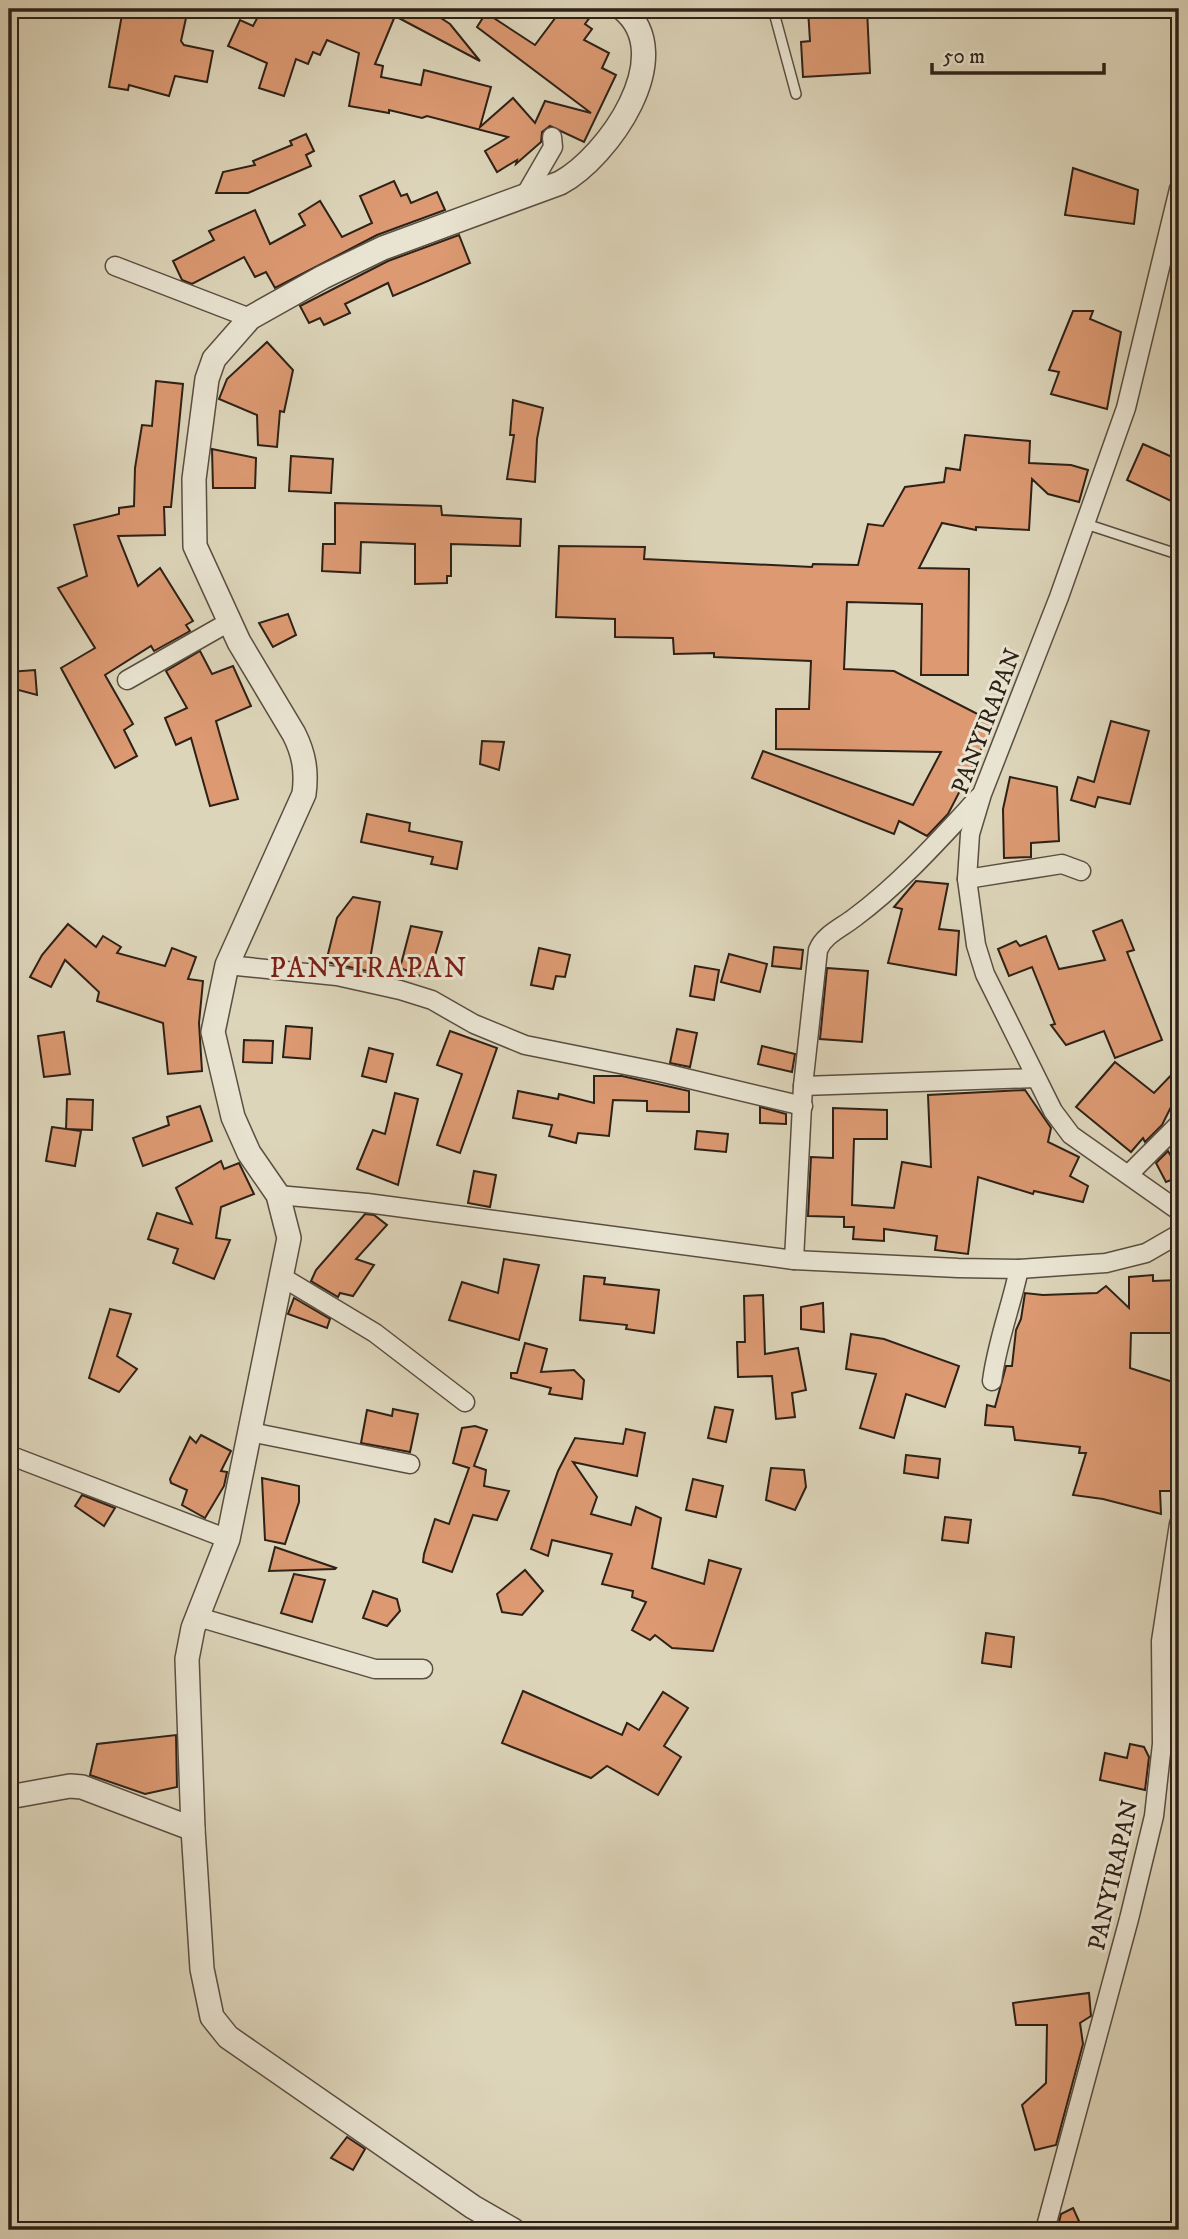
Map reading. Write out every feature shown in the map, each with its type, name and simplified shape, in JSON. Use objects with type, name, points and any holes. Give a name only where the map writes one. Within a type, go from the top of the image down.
[{"type":"street","points":[[513,2230],[473,2207],[248,2051],[214,2022],[202,1969],[193,1829],[188,1690],[190,1639],[228,1539],[289,1231],[278,1195],[249,1153],[233,1117],[213,1032],[228,965],[304,794],[306,779],[302,750],[229,622],[196,552],[194,479],[209,370],[223,345],[250,318],[383,248],[484,212],[527,192],[573,176],[616,129],[635,95],[644,55],[639,29],[630,10]]},
{"type":"street","points":[[527,192],[553,147],[552,137]]},
{"type":"street","name":"PANYIRAPAN","points":[[1179,189],[1126,408],[1086,524],[982,794],[971,834],[967,879],[976,945],[985,974],[1053,1111],[1071,1135],[1179,1211]]},
{"type":"street","points":[[115,266],[250,318]]},
{"type":"street","points":[[127,680],[229,622]]},
{"type":"street","points":[[793,1260],[803,1086],[818,950],[823,939],[879,899],[918,863],[982,794]]},
{"type":"street","points":[[967,879],[1062,864],[1081,871]]},
{"type":"street","points":[[228,965],[337,976],[400,990],[432,1000],[474,1024],[525,1045],[660,1072],[803,1106]]},
{"type":"street","points":[[803,1086],[1036,1078]]},
{"type":"street","points":[[1129,1174],[1179,1124]]},
{"type":"street","points":[[278,1195],[367,1203],[793,1260],[1019,1269],[1106,1263],[1146,1253],[1179,1234]]},
{"type":"street","points":[[992,1381],[997,1346],[1011,1308],[1019,1269]]},
{"type":"street","points":[[282,1277],[375,1334],[465,1402]]},
{"type":"street","points":[[250,1432],[410,1464]]},
{"type":"street","points":[[9,1455],[228,1539]]},
{"type":"street","name":"PANYIRAPAN","points":[[1045,2230],[1129,1919],[1157,1800],[1162,1712],[1161,1641],[1179,1524]]},
{"type":"street","points":[[198,1617],[375,1669],[423,1669]]},
{"type":"street","points":[[9,1797],[70,1786],[82,1787],[193,1829]]},
{"type":"lane","points":[[773,9],[796,94]]},
{"type":"lane","points":[[1086,524],[1171,552]]},
{"type":"building","points":[[123,9],[188,9],[181,41],[184,45],[213,51],[207,82],[175,76],[169,96],[129,85],[128,90],[109,87]]},
{"type":"building","points":[[262,9],[427,9],[450,24],[480,61],[395,16],[375,64],[383,66],[381,77],[421,85],[424,70],[491,87],[480,127],[513,98],[535,123],[545,101],[591,113],[477,27],[486,13],[535,45],[562,9],[596,9],[585,24],[592,29],[584,40],[609,53],[602,68],[616,75],[584,142],[550,126],[542,132],[541,142],[516,164],[517,160],[497,172],[485,151],[508,137],[427,116],[422,118],[389,110],[389,113],[349,106],[359,53],[327,40],[320,55],[313,52],[308,64],[296,59],[284,96],[259,88],[267,63],[228,46],[240,20],[253,26]]},
{"type":"building","points":[[808,9],[867,9],[870,73],[803,77],[801,42],[810,41]]},
{"type":"building","points":[[306,134],[314,151],[306,155],[311,166],[248,193],[216,193],[223,172],[255,165],[253,161],[292,145],[290,141]]},
{"type":"building","points":[[1073,168],[1138,190],[1134,224],[1065,215]]},
{"type":"building","points":[[394,181],[401,196],[407,194],[411,203],[437,192],[445,210],[377,235],[275,288],[266,272],[255,277],[244,257],[192,284],[182,280],[173,261],[214,240],[209,231],[255,210],[270,244],[305,225],[299,214],[320,201],[342,237],[372,223],[360,196]]},
{"type":"building","points":[[459,235],[470,263],[393,296],[388,283],[345,304],[350,313],[324,325],[320,318],[309,323],[300,306],[388,261]]},
{"type":"building","points":[[1073,311],[1093,311],[1090,319],[1121,332],[1107,409],[1051,394],[1059,372],[1049,370]]},
{"type":"building","points":[[267,342],[293,370],[284,412],[280,411],[277,447],[258,445],[257,415],[219,399],[227,379]]},
{"type":"building","points":[[156,381],[183,384],[171,507],[164,507],[165,535],[118,536],[138,586],[160,568],[193,621],[186,625],[190,631],[154,651],[151,646],[105,675],[133,724],[124,730],[137,756],[115,768],[61,668],[95,648],[58,588],[87,576],[74,525],[119,514],[119,508],[134,506],[135,468],[142,425],[152,426]]},
{"type":"building","points":[[513,400],[543,408],[537,439],[535,482],[507,479],[514,435],[510,435]]},
{"type":"building","points":[[965,435],[1030,441],[1029,463],[1071,465],[1088,470],[1079,502],[1048,494],[1032,479],[1029,530],[976,527],[976,530],[942,523],[919,568],[969,569],[968,675],[921,675],[922,604],[847,602],[844,669],[894,671],[995,723],[948,814],[927,836],[899,821],[894,834],[752,778],[763,751],[913,805],[941,752],[776,749],[776,709],[809,709],[811,661],[714,657],[714,653],[674,654],[673,638],[615,637],[615,619],[556,617],[559,546],[645,547],[644,559],[812,567],[813,564],[858,565],[868,524],[883,526],[905,487],[944,482],[946,468],[960,470]]},
{"type":"building","points":[[1143,444],[1179,460],[1179,480],[1171,501],[1127,480]]},
{"type":"building","points":[[212,449],[256,458],[255,488],[213,488]]},
{"type":"building","points":[[291,456],[333,459],[331,493],[289,491]]},
{"type":"building","points":[[335,503],[441,506],[442,515],[521,519],[520,546],[451,544],[451,576],[447,576],[447,583],[415,584],[415,544],[361,542],[360,573],[322,571],[323,544],[335,544]]},
{"type":"building","points":[[288,614],[296,635],[273,647],[259,623]]},
{"type":"building","points":[[200,651],[212,674],[233,666],[251,706],[216,721],[238,799],[210,806],[191,738],[176,745],[165,718],[187,708],[166,671]]},
{"type":"building","points":[[35,670],[37,695],[11,688],[9,672]]},
{"type":"building","points":[[1111,721],[1149,731],[1130,804],[1098,797],[1095,807],[1071,800],[1078,777],[1094,782]]},
{"type":"building","points":[[482,741],[504,742],[499,770],[480,764]]},
{"type":"building","points":[[1010,777],[1057,787],[1059,841],[1031,843],[1031,857],[1004,858],[1003,809]]},
{"type":"building","points":[[367,814],[410,823],[409,831],[462,842],[457,869],[431,864],[433,857],[361,842]]},
{"type":"building","points":[[916,881],[948,884],[939,929],[959,931],[956,975],[888,963],[902,909],[894,907]]},
{"type":"building","points":[[353,897],[380,902],[368,971],[326,962],[337,918]]},
{"type":"building","points":[[1122,920],[1134,950],[1127,952],[1162,1040],[1115,1058],[1104,1031],[1066,1045],[1051,1025],[1055,1024],[1032,967],[1009,976],[998,949],[1016,941],[1020,946],[1046,936],[1059,969],[1105,960],[1093,931]]},
{"type":"building","points":[[68,924],[96,947],[103,936],[121,947],[117,953],[165,966],[172,948],[196,957],[188,979],[203,981],[199,1023],[202,1071],[168,1074],[163,1023],[97,1001],[99,992],[65,960],[51,987],[30,977],[42,955]]},
{"type":"building","points":[[411,926],[442,932],[428,979],[400,968]]},
{"type":"building","points":[[774,947],[803,950],[801,969],[772,966]]},
{"type":"building","points":[[539,948],[570,955],[565,977],[556,976],[553,989],[531,985]]},
{"type":"building","points":[[729,954],[767,964],[760,992],[721,982]]},
{"type":"building","points":[[695,966],[719,970],[714,1000],[690,996]]},
{"type":"building","points":[[827,968],[868,971],[862,1042],[820,1039]]},
{"type":"building","points":[[286,1026],[312,1028],[310,1059],[283,1057]]},
{"type":"building","points":[[677,1029],[697,1033],[690,1067],[670,1063]]},
{"type":"building","points":[[450,1031],[497,1048],[460,1153],[437,1145],[462,1074],[437,1065]]},
{"type":"building","points":[[64,1032],[70,1074],[44,1077],[38,1036]]},
{"type":"building","points":[[244,1040],[273,1041],[272,1063],[243,1062]]},
{"type":"building","points":[[762,1046],[795,1054],[792,1072],[758,1064]]},
{"type":"building","points":[[369,1048],[393,1054],[386,1082],[362,1076]]},
{"type":"building","points":[[1115,1062],[1154,1093],[1179,1067],[1179,1091],[1162,1125],[1145,1142],[1143,1138],[1131,1152],[1076,1107]]},
{"type":"building","points":[[594,1076],[622,1076],[689,1091],[689,1112],[647,1111],[647,1101],[613,1100],[609,1136],[578,1133],[576,1143],[549,1136],[552,1125],[513,1118],[518,1091],[558,1099],[559,1094],[594,1103]]},
{"type":"building","points":[[1025,1090],[1051,1128],[1048,1142],[1079,1157],[1070,1176],[1088,1186],[1083,1202],[1034,1191],[1033,1194],[978,1177],[968,1254],[935,1250],[937,1236],[884,1229],[884,1241],[853,1239],[854,1227],[844,1227],[844,1217],[808,1216],[811,1157],[833,1158],[833,1108],[887,1110],[887,1139],[854,1139],[852,1205],[894,1208],[902,1162],[931,1167],[928,1095]]},
{"type":"building","points":[[395,1093],[418,1099],[398,1185],[357,1169],[373,1130],[385,1134]]},
{"type":"building","points":[[67,1099],[93,1100],[92,1130],[66,1129]]},
{"type":"building","points":[[200,1106],[212,1141],[143,1166],[133,1138],[169,1125],[167,1117]]},
{"type":"building","points":[[760,1107],[786,1114],[786,1124],[760,1123]]},
{"type":"building","points":[[52,1127],[81,1131],[75,1166],[46,1161]]},
{"type":"building","points":[[697,1131],[728,1134],[726,1152],[695,1149]]},
{"type":"building","points":[[1168,1151],[1179,1170],[1179,1177],[1166,1182],[1156,1163]]},
{"type":"building","points":[[221,1161],[224,1169],[239,1163],[254,1194],[221,1207],[216,1238],[230,1240],[214,1279],[173,1263],[178,1249],[148,1239],[157,1213],[192,1224],[176,1188]]},
{"type":"building","points":[[474,1171],[496,1175],[490,1207],[468,1203]]},
{"type":"building","points":[[365,1214],[374,1215],[387,1225],[356,1259],[374,1265],[353,1296],[340,1293],[338,1297],[311,1281],[316,1270]]},
{"type":"building","points":[[504,1259],[539,1265],[519,1340],[449,1320],[462,1282],[498,1293]]},
{"type":"building","points":[[1153,1275],[1153,1281],[1179,1280],[1179,1333],[1131,1333],[1130,1368],[1179,1384],[1179,1469],[1175,1491],[1160,1491],[1161,1514],[1103,1499],[1073,1495],[1086,1453],[1079,1453],[1080,1447],[1015,1440],[1013,1427],[985,1425],[987,1405],[995,1407],[1006,1366],[1012,1366],[1016,1330],[1021,1319],[1025,1293],[1097,1293],[1106,1286],[1129,1308],[1129,1277]]},
{"type":"building","points":[[584,1276],[605,1278],[604,1284],[659,1290],[654,1333],[626,1329],[627,1325],[580,1320]]},
{"type":"building","points":[[763,1295],[765,1354],[798,1348],[806,1390],[792,1393],[795,1417],[776,1419],[772,1376],[738,1377],[737,1342],[745,1342],[744,1296]]},
{"type":"building","points":[[294,1298],[330,1319],[327,1328],[288,1314]]},
{"type":"building","points":[[823,1303],[824,1332],[801,1329],[801,1307]]},
{"type":"building","points":[[110,1309],[131,1314],[117,1356],[137,1369],[119,1392],[89,1378]]},
{"type":"building","points":[[851,1334],[884,1339],[959,1366],[945,1407],[906,1394],[894,1438],[860,1428],[876,1374],[846,1369]]},
{"type":"building","points":[[525,1343],[547,1349],[541,1372],[574,1370],[584,1380],[582,1399],[549,1394],[551,1388],[511,1378],[511,1373],[517,1373]]},
{"type":"building","points":[[715,1407],[733,1410],[726,1442],[708,1438]]},
{"type":"building","points":[[393,1409],[418,1414],[410,1452],[361,1443],[367,1410],[392,1416]]},
{"type":"building","points":[[475,1426],[487,1430],[474,1466],[486,1470],[484,1486],[509,1491],[497,1520],[473,1515],[452,1572],[423,1562],[424,1554],[435,1519],[449,1524],[469,1468],[453,1463],[462,1428]]},
{"type":"building","points":[[626,1429],[645,1433],[637,1476],[573,1462],[597,1497],[591,1514],[631,1525],[636,1507],[661,1518],[652,1568],[704,1584],[709,1560],[741,1569],[713,1651],[672,1648],[655,1635],[650,1640],[632,1630],[646,1602],[632,1597],[633,1591],[602,1584],[612,1554],[552,1540],[548,1556],[531,1549],[558,1471],[575,1438],[623,1444]]},
{"type":"building","points":[[201,1435],[231,1451],[221,1471],[227,1472],[224,1486],[205,1518],[182,1505],[187,1490],[171,1483],[170,1479],[190,1437],[196,1443]]},
{"type":"building","points":[[906,1455],[940,1459],[938,1478],[904,1473]]},
{"type":"building","points":[[771,1468],[804,1470],[806,1487],[795,1510],[766,1500]]},
{"type":"building","points":[[262,1478],[299,1486],[299,1502],[285,1544],[265,1540]]},
{"type":"building","points":[[693,1479],[723,1486],[716,1517],[686,1510]]},
{"type":"building","points":[[82,1495],[115,1508],[104,1526],[75,1506]]},
{"type":"building","points":[[945,1517],[971,1520],[968,1543],[942,1540]]},
{"type":"building","points":[[275,1547],[336,1568],[269,1571]]},
{"type":"building","points":[[525,1570],[543,1591],[522,1615],[502,1612],[497,1594]]},
{"type":"building","points":[[294,1574],[325,1580],[312,1622],[281,1613]]},
{"type":"building","points":[[373,1591],[397,1599],[400,1611],[387,1626],[363,1618]]},
{"type":"building","points":[[986,1633],[1014,1637],[1011,1667],[982,1663]]},
{"type":"building","points":[[523,1691],[622,1735],[627,1723],[639,1730],[663,1692],[688,1708],[664,1746],[681,1757],[658,1795],[607,1766],[591,1778],[502,1743]]},
{"type":"building","points":[[176,1735],[177,1787],[145,1794],[90,1775],[97,1744]]},
{"type":"building","points":[[1130,1744],[1144,1747],[1149,1757],[1145,1790],[1100,1780],[1105,1753],[1127,1758]]},
{"type":"building","points":[[1089,1993],[1091,2016],[1080,2023],[1083,2044],[1056,2145],[1035,2150],[1022,2105],[1046,2083],[1047,2025],[1016,2025],[1013,2003]]},
{"type":"building","points":[[347,2137],[365,2149],[353,2170],[331,2158]]},
{"type":"building","points":[[1073,2208],[1083,2230],[1057,2230],[1061,2214]]},
{"type":"district","name":"PANYIRAPAN","points":[[369,967]]}]
